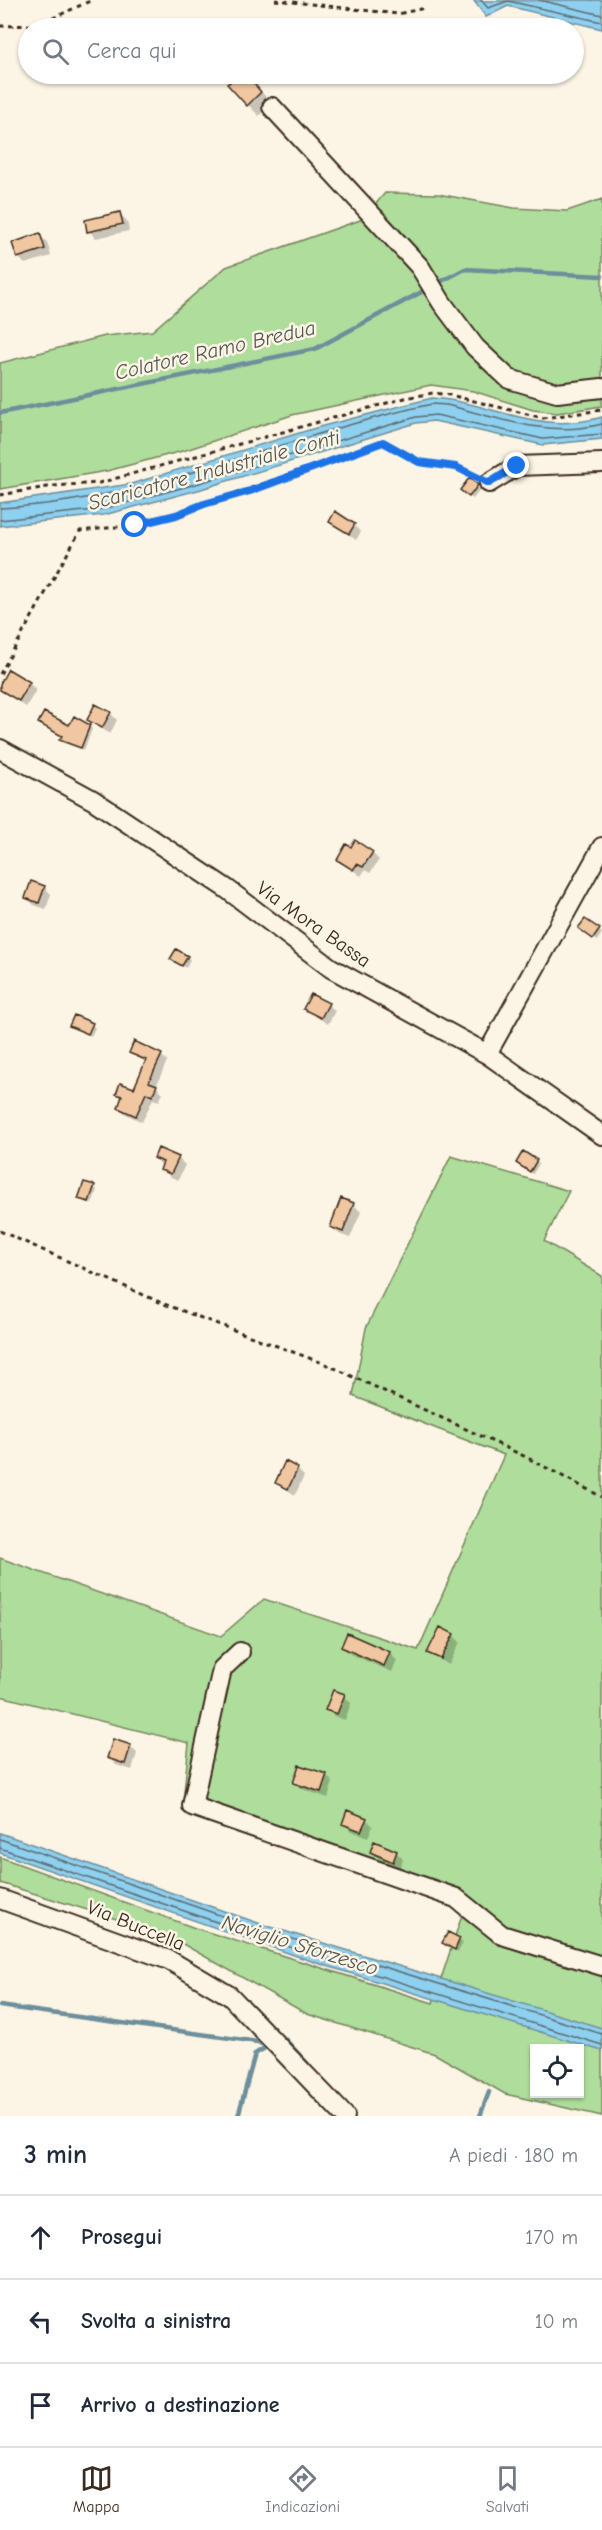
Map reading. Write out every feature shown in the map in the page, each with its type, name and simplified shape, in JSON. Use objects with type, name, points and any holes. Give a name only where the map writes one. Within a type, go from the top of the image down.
[{"type":"street","points":[[272,107],[420,267],[475,347],[509,379],[557,393],[602,388]]},
{"type":"street","points":[[489,483],[517,466],[602,463]]},
{"type":"street","name":"Via Mora Bassa","points":[[0,749],[112,813],[227,889],[331,968],[487,1054],[602,1135]]},
{"type":"street","points":[[487,1054],[602,847]]},
{"type":"street","points":[[240,1652],[222,1669],[192,1806],[456,1898],[502,1935],[602,1966]]},
{"type":"street","name":"Via Buccella","points":[[0,1899],[169,1960],[230,1996],[345,2116]]},
{"type":"path","points":[[53,18],[92,0]]},
{"type":"path","points":[[275,0],[398,14],[425,8]]},
{"type":"path","points":[[0,26],[18,26]]},
{"type":"path","points":[[0,495],[53,486],[99,483],[405,398],[433,393],[543,418],[602,410]]},
{"type":"path","points":[[0,674],[80,531],[135,525],[176,515],[383,442],[419,462],[456,467],[489,483]]},
{"type":"path","points":[[0,1231],[164,1304],[328,1365],[526,1457],[602,1497]]},
{"type":"green space","points":[[385,193],[438,194],[514,208],[567,211],[602,199],[602,406],[557,413],[533,410],[473,391],[431,385],[292,415],[186,450],[107,471],[0,489],[0,363],[105,336],[152,331],[226,267],[363,219]]},
{"type":"green space","points":[[451,1156],[569,1191],[544,1241],[602,1276],[602,2116],[505,2094],[435,2054],[307,2014],[165,1934],[0,1883],[0,1857],[195,1928],[433,2003],[466,1903],[183,1802],[189,1743],[0,1696],[0,1558],[221,1636],[264,1599],[418,1650],[504,1455],[353,1396],[366,1328]]},
{"type":"water","points":[[602,0],[602,29],[584,25],[584,18],[557,18],[508,6],[486,17],[474,1]]},
{"type":"water","name":"Scaricatore Industriale Conti","points":[[432,398],[556,423],[578,422],[602,417],[602,439],[543,445],[434,421],[416,423],[198,490],[104,515],[0,526],[0,503],[131,484],[319,427]]},
{"type":"water","name":"Naviglio Sforzesco","points":[[0,1833],[261,1924],[602,2028],[602,2051],[314,1962],[0,1853]]},
{"type":"building","points":[[227,84],[254,84],[261,92],[247,106]]},
{"type":"building","points":[[120,212],[123,224],[87,232],[85,220]]},
{"type":"building","points":[[40,233],[45,249],[17,258],[12,243]]},
{"type":"building","points":[[470,477],[478,485],[469,497],[460,490]]},
{"type":"building","points":[[335,511],[355,524],[349,534],[329,522]]},
{"type":"building","points":[[8,669],[30,682],[19,701],[0,690],[0,684]]},
{"type":"building","points":[[95,704],[111,712],[102,728],[87,720]]},
{"type":"building","points":[[44,712],[69,725],[74,716],[90,725],[81,748],[59,740],[62,736],[38,723]]},
{"type":"building","points":[[355,840],[373,852],[363,867],[357,864],[353,870],[337,860],[346,844],[351,847]]},
{"type":"building","points":[[31,881],[45,886],[39,903],[25,898]]},
{"type":"building","points":[[585,919],[600,929],[593,939],[578,928]]},
{"type":"building","points":[[176,949],[188,956],[182,966],[170,959]]},
{"type":"building","points":[[311,994],[329,1003],[321,1018],[303,1009]]},
{"type":"building","points":[[74,1015],[93,1023],[88,1034],[69,1026]]},
{"type":"building","points":[[134,1041],[162,1054],[149,1082],[157,1085],[152,1096],[146,1093],[136,1116],[118,1108],[122,1096],[116,1094],[120,1083],[134,1088],[146,1060],[129,1053]]},
{"type":"building","points":[[158,1148],[179,1157],[171,1174],[160,1170],[163,1162],[154,1158]]},
{"type":"building","points":[[523,1151],[537,1160],[530,1172],[516,1163]]},
{"type":"building","points":[[84,1182],[95,1185],[89,1202],[78,1199]]},
{"type":"building","points":[[341,1198],[354,1203],[343,1232],[330,1227]]},
{"type":"building","points":[[285,1461],[298,1468],[288,1489],[275,1483]]},
{"type":"building","points":[[440,1627],[454,1634],[441,1659],[427,1653]]},
{"type":"building","points":[[347,1633],[390,1652],[384,1666],[341,1647]]},
{"type":"building","points":[[333,1690],[345,1694],[337,1714],[325,1710]]},
{"type":"building","points":[[113,1739],[131,1745],[125,1764],[107,1758]]},
{"type":"building","points":[[299,1765],[327,1774],[321,1792],[293,1783]]},
{"type":"building","points":[[347,1810],[367,1818],[361,1831],[342,1824]]},
{"type":"building","points":[[374,1841],[397,1851],[393,1862],[370,1852]]},
{"type":"building","points":[[448,1932],[460,1938],[455,1950],[442,1943]]},
{"type":"waterway","name":"Colatore Ramo Bredua","points":[[436,284],[465,269],[602,276]]},
{"type":"waterway","name":"Colatore Ramo Bredua","points":[[0,413],[315,349],[429,288]]},
{"type":"waterway","points":[[0,2006],[258,2042],[269,2048]]},
{"type":"waterway","points":[[278,2040],[283,2037],[308,2064]]},
{"type":"waterway","points":[[238,2116],[255,2054],[268,2046]]},
{"type":"waterway","points":[[480,2116],[489,2092]]},
{"type":"route","points":[[135,525],[176,515],[204,504],[250,491],[383,442],[419,462],[456,467],[489,483],[517,466]]}]
